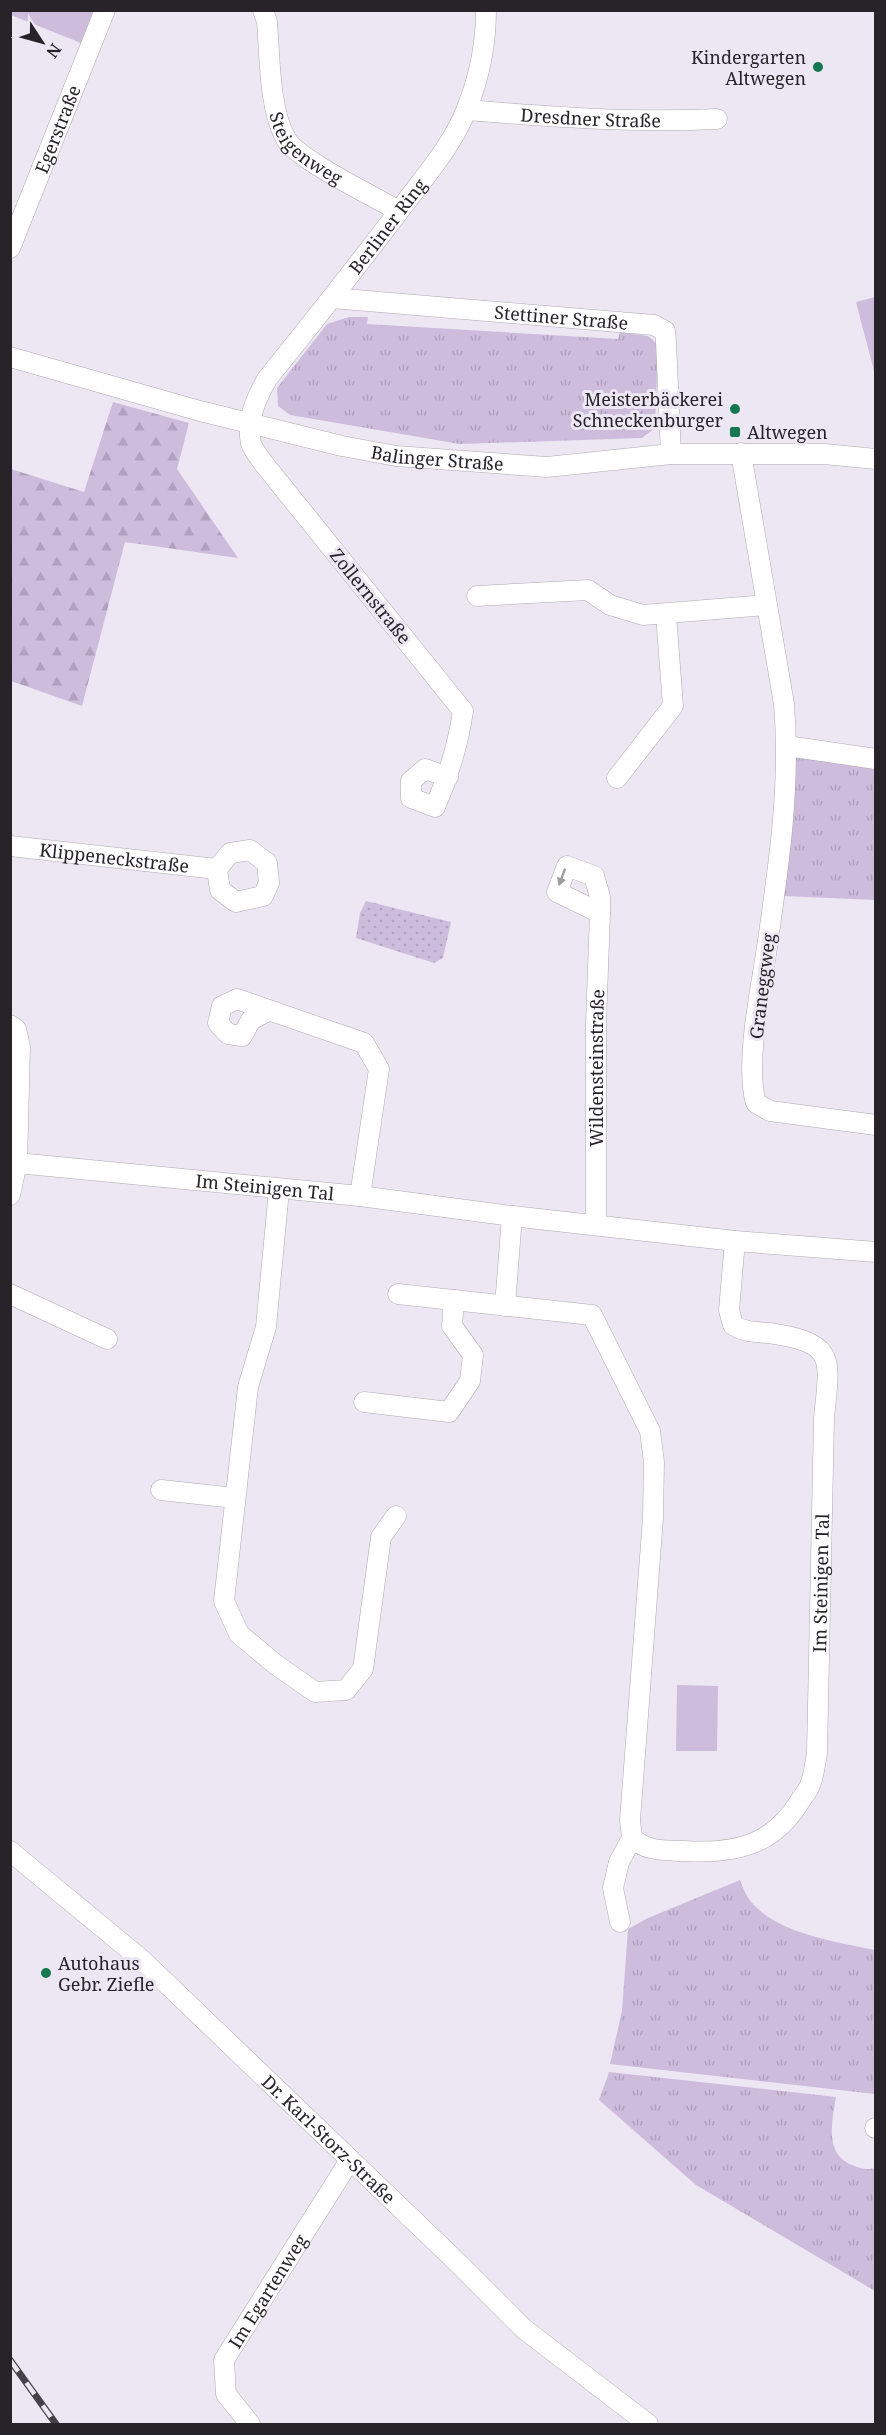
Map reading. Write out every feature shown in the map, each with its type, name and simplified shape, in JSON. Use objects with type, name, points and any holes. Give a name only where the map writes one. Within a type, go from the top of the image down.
[{"type":"street","name":"Egerstraße","points":[[10,248],[105,10]]},
{"type":"street","name":"Steigenweg","points":[[263,10],[267,22],[276,110],[287,141],[315,164],[399,211]]},
{"type":"street","name":"Berliner Ring","points":[[250,423],[255,400],[267,379],[437,161],[467,110],[486,33],[486,10]]},
{"type":"street","name":"Dresdner Straße","points":[[467,110],[663,122],[717,119]]},
{"type":"street","name":"Stettiner Straße","points":[[332,298],[654,325],[664,331],[666,342],[670,454]]},
{"type":"street","name":"Balinger Straße","points":[[10,357],[200,411],[342,446],[396,456],[547,467],[670,454],[824,454],[876,459]]},
{"type":"street","name":"Zollernstraße","points":[[250,423],[251,445],[264,464],[463,711],[459,738],[448,777]]},
{"type":"street","name":"Graneggweg","points":[[741,453],[784,704],[787,746],[782,842],[756,1020],[752,1090],[756,1103],[770,1111],[876,1125]]},
{"type":"street","points":[[477,596],[588,590],[610,605],[643,615],[766,605]]},
{"type":"street","points":[[617,778],[673,706],[666,614]]},
{"type":"street","points":[[787,746],[876,759]]},
{"type":"street","name":"Klippeneckstraße","points":[[10,846],[217,869]]},
{"type":"street","name":"Wildensteinstraße","points":[[596,1224],[596,1024],[600,913]]},
{"type":"street","points":[[270,1010],[364,1043],[379,1070],[360,1196]]},
{"type":"street","points":[[10,1025],[16,1029],[20,1047],[17,1162],[10,1195]]},
{"type":"street","name":"Im Steinigen Tal","points":[[17,1162],[279,1190],[360,1196],[512,1216],[735,1240],[876,1252]]},
{"type":"street","points":[[279,1190],[266,1327],[248,1387],[224,1601],[239,1634],[275,1664],[315,1692],[346,1690],[363,1669],[381,1537],[396,1516]]},
{"type":"street","points":[[505,1306],[512,1216]]},
{"type":"street","name":"Im Steinigen Tal","points":[[632,1838],[651,1850],[712,1853],[750,1846],[777,1830],[794,1811],[810,1785],[818,1754],[823,1430],[829,1370],[820,1349],[807,1342],[742,1330],[733,1324],[729,1310],[735,1240]]},
{"type":"street","points":[[10,1294],[107,1339]]},
{"type":"street","points":[[398,1294],[592,1315],[650,1431],[654,1462],[653,1518],[630,1820],[632,1838],[619,1862],[613,1887],[620,1922]]},
{"type":"street","points":[[364,1402],[449,1412],[470,1381],[473,1355],[452,1326],[454,1300]]},
{"type":"street","points":[[161,1490],[235,1498]]},
{"type":"street","name":"Dr. Karl-Storz-Straße","points":[[10,1851],[142,1960],[458,2262],[524,2329],[648,2424]]},
{"type":"street","name":"Im Egartenweg","points":[[250,2424],[226,2394],[224,2360],[350,2160]]},
{"type":"green space","points":[[10,11],[93,11],[81,43],[11,15]]},
{"type":"green space","points":[[876,297],[875,375],[856,302]]},
{"type":"green space","points":[[349,317],[368,317],[367,324],[618,339],[620,332],[648,336],[658,345],[655,428],[642,438],[460,444],[290,415],[278,406],[277,388],[327,324]]},
{"type":"green space","points":[[113,402],[189,423],[177,469],[238,558],[125,542],[82,706],[11,681],[11,469],[84,492]]},
{"type":"green space","points":[[787,754],[875,769],[875,900],[783,896]]},
{"type":"green space","points":[[366,901],[451,922],[443,958],[434,963],[356,938],[360,913]]},
{"type":"green space","points":[[677,1685],[718,1686],[717,1751],[676,1751]]},
{"type":"green space","points":[[740,1880],[754,1905],[782,1925],[813,1936],[875,1950],[875,2094],[610,2064],[622,2011],[628,1929],[648,1918]]},
{"type":"green space","points":[[609,2072],[836,2097],[832,2136],[837,2153],[843,2160],[855,2166],[866,2169],[875,2168],[875,2291],[696,2185],[599,2100]]},
{"type":"railway","points":[[10,2360],[56,2424]]},
{"type":"place","name":"Kindergarten Altwegen","points":[[818,67]]},
{"type":"place","name":"Meisterbäckerei Schneckenburger","points":[[735,409]]},
{"type":"place","name":"Altwegen","points":[[735,432]]},
{"type":"place","name":"Autohaus Gebr. Ziefle","points":[[46,1973]]}]
